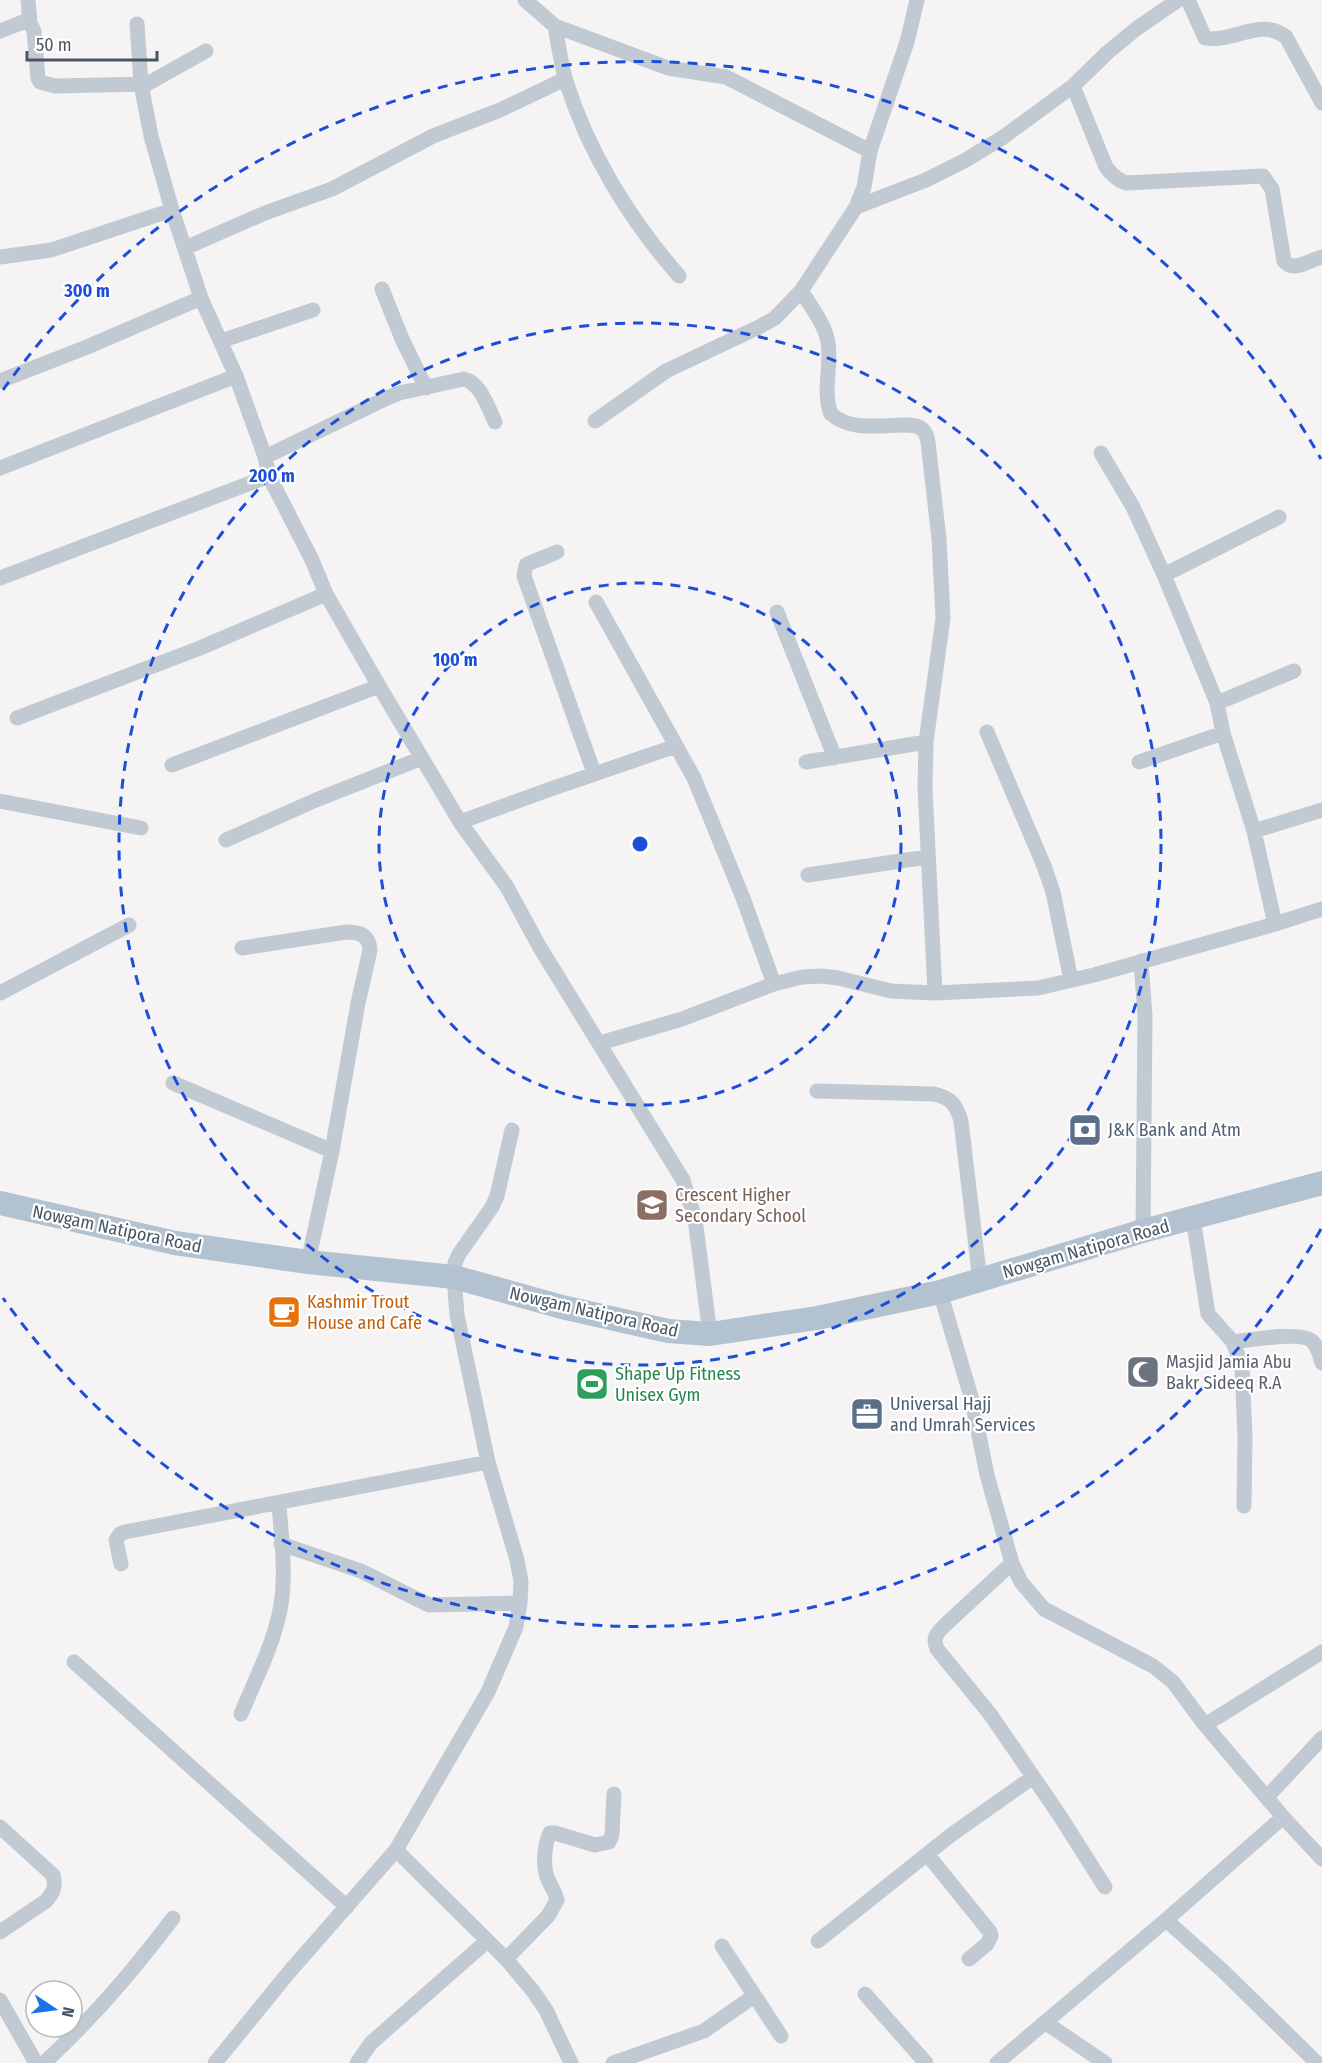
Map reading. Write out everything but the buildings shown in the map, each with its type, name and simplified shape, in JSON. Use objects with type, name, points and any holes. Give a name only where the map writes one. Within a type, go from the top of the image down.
[{"type":"main road","name":"Nowgam Natipora Road","points":[[0,1203],[175,1243],[308,1262],[454,1277],[562,1307],[668,1331],[710,1334],[817,1318],[940,1292],[1143,1231],[1322,1183]]},
{"type":"street","points":[[28,0],[40,82],[55,86],[141,84],[157,79],[206,51]]},
{"type":"street","points":[[525,0],[555,26],[668,68],[726,77],[870,151]]},
{"type":"street","points":[[595,421],[666,371],[767,323],[801,291],[856,207],[864,187],[870,151],[907,42],[917,0]]},
{"type":"street","points":[[856,207],[926,180],[1002,138],[1073,86],[1114,47],[1178,0]]},
{"type":"street","points":[[1188,0],[1205,38],[1214,39],[1267,28],[1280,31],[1287,37],[1322,103]]},
{"type":"street","points":[[0,31],[23,22],[30,23]]},
{"type":"street","points":[[137,24],[141,84],[151,136],[172,210],[201,298],[236,376],[265,458],[269,476],[312,560],[326,594],[379,686],[460,822],[507,887],[539,946],[683,1180],[695,1219],[710,1334]]},
{"type":"street","points":[[555,26],[565,79],[579,119],[598,158],[653,246],[679,276]]},
{"type":"street","points":[[184,248],[266,213],[332,189],[433,136],[500,110],[565,79]]},
{"type":"street","points":[[1073,86],[1106,167],[1116,178],[1126,183],[1263,176],[1272,189],[1286,265],[1295,267],[1321,259]]},
{"type":"street","points":[[0,257],[51,250],[172,210]]},
{"type":"street","points":[[382,289],[402,339],[426,388]]},
{"type":"street","points":[[801,291],[817,317],[828,342],[828,396],[831,414],[844,422],[867,427],[920,427],[925,432],[928,442],[939,539],[943,618],[926,742],[925,788],[935,993]]},
{"type":"street","points":[[0,381],[201,298]]},
{"type":"street","points":[[221,341],[313,310]]},
{"type":"street","points":[[0,468],[236,376]]},
{"type":"street","points":[[265,458],[387,398],[464,379],[477,388],[495,422]]},
{"type":"street","points":[[1101,453],[1133,507],[1217,703],[1223,733],[1254,831],[1275,924]]},
{"type":"street","points":[[0,578],[269,476]]},
{"type":"street","points":[[1164,575],[1279,517]]},
{"type":"street","points":[[557,552],[530,562],[526,565],[524,576],[594,773]]},
{"type":"street","points":[[17,718],[200,648],[326,594]]},
{"type":"street","points":[[596,603],[694,778],[743,898],[774,984]]},
{"type":"street","points":[[777,612],[835,758]]},
{"type":"street","points":[[1217,703],[1294,671]]},
{"type":"street","points":[[172,765],[379,686]]},
{"type":"street","points":[[987,732],[1053,892],[1071,980]]},
{"type":"street","points":[[1139,762],[1223,733]]},
{"type":"street","points":[[806,762],[926,742]]},
{"type":"street","points":[[460,822],[676,746]]},
{"type":"street","points":[[226,840],[316,800],[422,758]]},
{"type":"street","points":[[0,801],[141,828]]},
{"type":"street","points":[[1254,831],[1322,810]]},
{"type":"street","points":[[808,875],[927,856]]},
{"type":"street","points":[[600,1043],[682,1018],[774,984],[802,977],[821,976],[891,991],[935,993],[1038,988],[1275,924],[1322,909]]},
{"type":"street","points":[[0,993],[129,925]]},
{"type":"street","points":[[242,948],[346,932],[361,934],[370,941],[332,1152],[308,1262]]},
{"type":"street","points":[[1141,960],[1145,1016],[1143,1231]]},
{"type":"street","points":[[173,1083],[332,1152]]},
{"type":"street","points":[[818,1090],[934,1094],[953,1102],[961,1121],[980,1281]]},
{"type":"street","points":[[215,2063],[283,1980],[396,1850],[488,1692],[516,1627],[521,1581],[488,1462],[457,1315],[454,1277],[455,1263],[459,1254],[492,1207],[497,1196],[512,1130]]},
{"type":"street","points":[[1193,1218],[1208,1314],[1233,1342],[1242,1367],[1245,1436],[1244,1506]]},
{"type":"street","points":[[940,1292],[972,1400],[987,1475],[1012,1563],[1021,1582],[1044,1609],[1153,1666],[1173,1682],[1205,1725],[1322,1859]]},
{"type":"street","points":[[1233,1342],[1302,1336],[1312,1342],[1322,1363]]},
{"type":"street","points":[[121,1564],[116,1546],[116,1540],[120,1534],[488,1462]]},
{"type":"street","points":[[241,1714],[274,1634],[281,1608],[283,1580],[279,1503]]},
{"type":"street","points":[[281,1544],[361,1571],[429,1605],[520,1603]]},
{"type":"street","points":[[1012,1563],[945,1625],[935,1636],[934,1642],[937,1649],[990,1714],[1106,1887]]},
{"type":"street","points":[[1205,1725],[1322,1652]]},
{"type":"street","points":[[74,1662],[346,1907]]},
{"type":"street","points":[[1267,1797],[1322,1738]]},
{"type":"street","points":[[818,1941],[927,1854],[1033,1777]]},
{"type":"street","points":[[506,1959],[548,1916],[557,1900],[545,1870],[548,1836],[550,1833],[555,1833],[595,1845],[609,1842],[612,1835],[615,1794]]},
{"type":"street","points":[[997,2063],[1283,1817]]},
{"type":"street","points":[[0,1827],[53,1875],[55,1883],[52,1894],[46,1901],[0,1932]]},
{"type":"street","points":[[396,1850],[506,1959],[546,2010],[571,2063]]},
{"type":"street","points":[[927,1854],[990,1932],[991,1936],[987,1944],[969,1959]]},
{"type":"street","points":[[44,2063],[73,2037],[111,1995],[172,1918]]},
{"type":"street","points":[[1166,1920],[1223,1971],[1317,2063]]},
{"type":"street","points":[[357,2063],[371,2043],[487,1941]]},
{"type":"street","points":[[723,1946],[781,2036]]},
{"type":"street","points":[[865,1994],[926,2063]]},
{"type":"street","points":[[613,2063],[691,2037],[715,2025],[754,1996]]},
{"type":"street","points":[[3,2010],[36,2063]]},
{"type":"street","points":[[1046,2023],[1105,2063]]},
{"type":"place","name":"J&K Bank and Atm","points":[[1085,1130]]},
{"type":"place","name":"Crescent Higher Secondary School","points":[[652,1205]]},
{"type":"place","name":"Kashmir Trout House and Cafe","points":[[284,1312]]},
{"type":"place","name":"Masjid Jamia Abu Bakr Sideeq R.A","points":[[1143,1372]]},
{"type":"place","name":"Shape Up Fitness Unisex Gym","points":[[592,1384]]},
{"type":"place","name":"Universal Hajj and Umrah Services","points":[[867,1414]]}]
